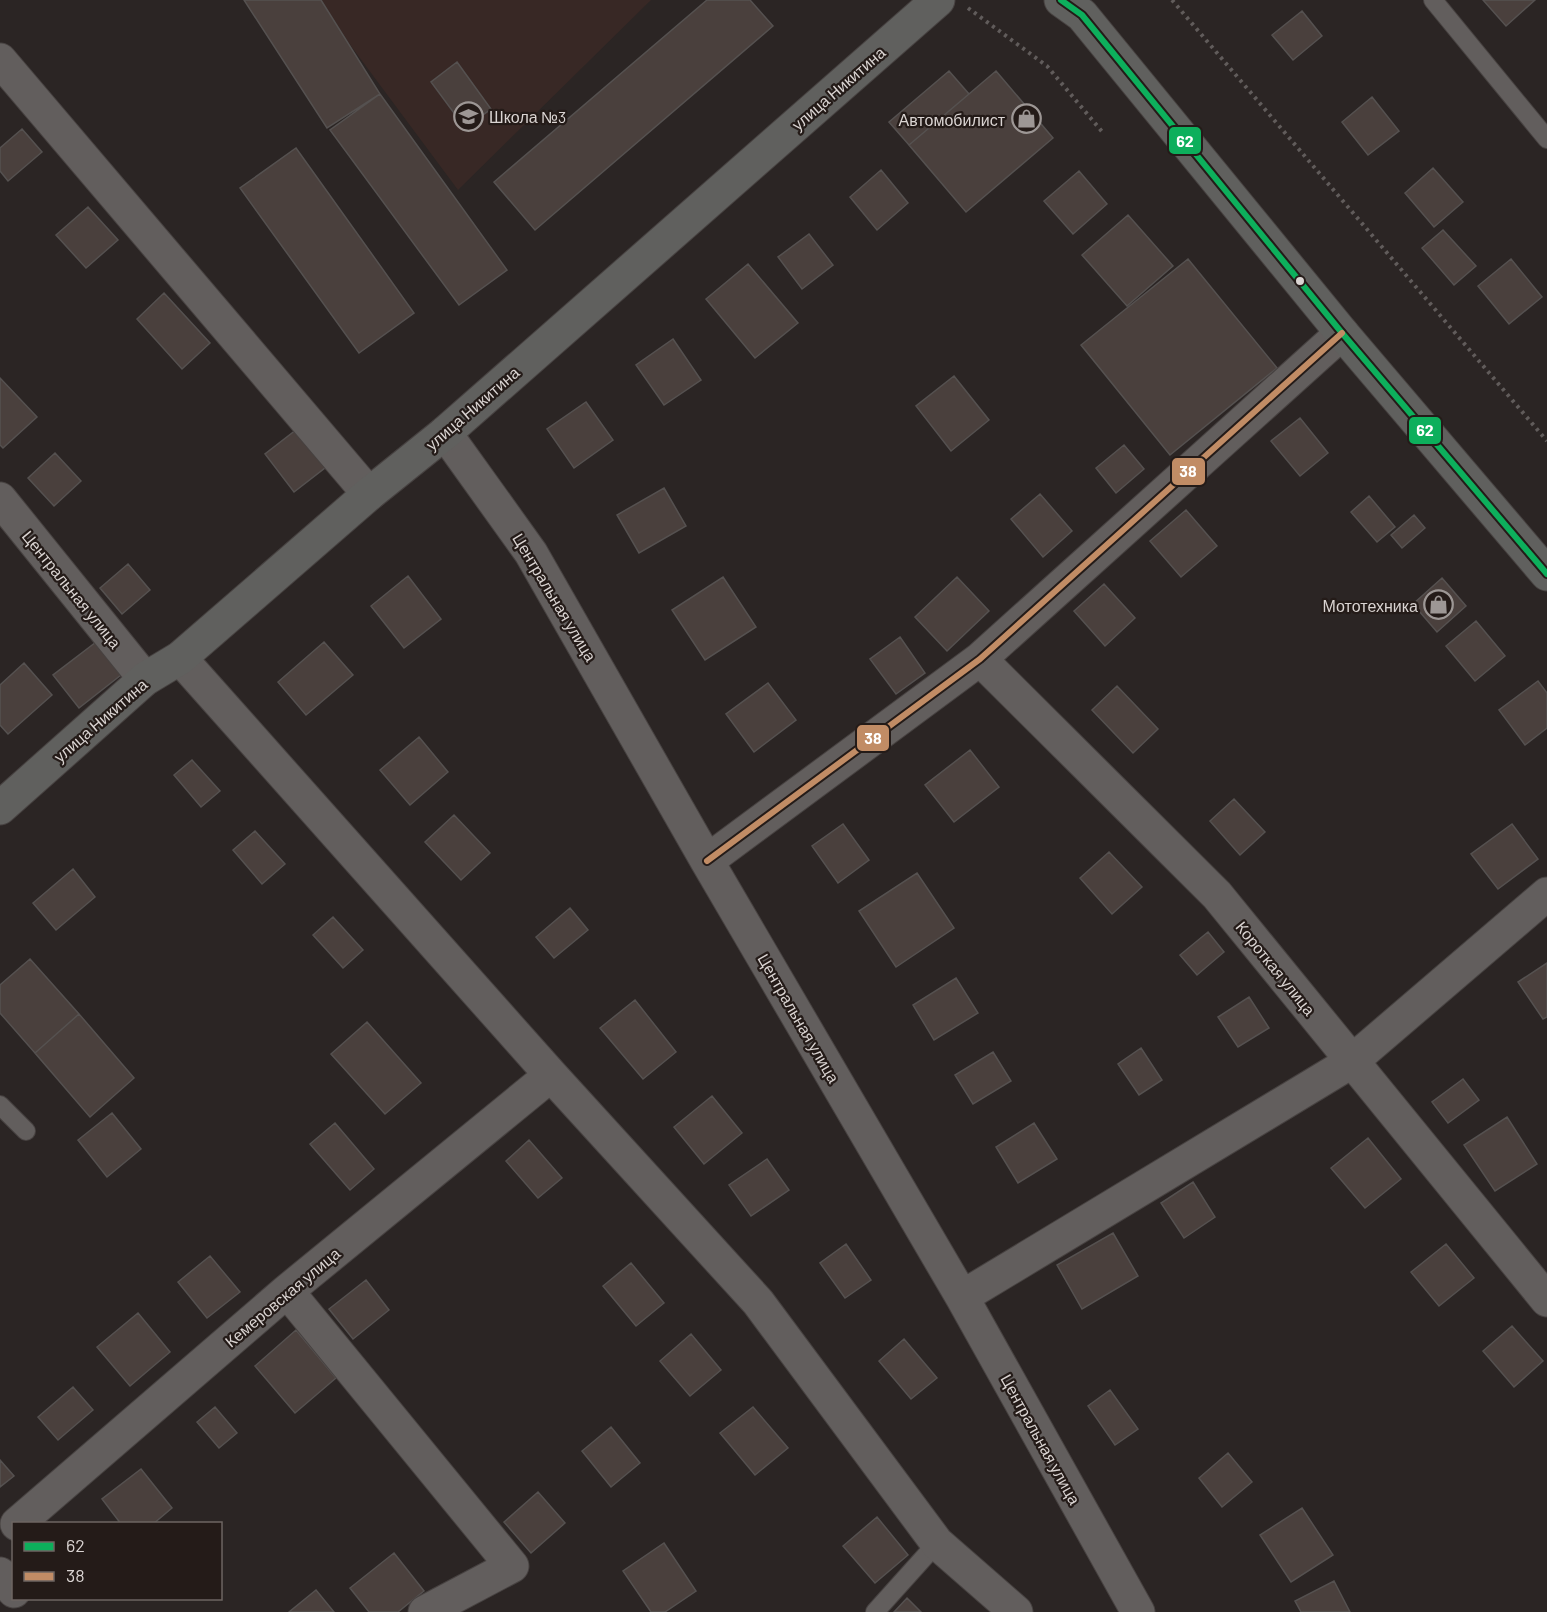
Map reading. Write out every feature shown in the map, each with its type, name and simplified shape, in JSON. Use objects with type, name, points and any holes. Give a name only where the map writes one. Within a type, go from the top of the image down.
[{"type":"street","name":"улица Никитина","points":[[2,802],[145,679],[180,658],[369,494],[952,3]]},
{"type":"street","points":[[1073,5],[1342,333],[1547,574]]},
{"type":"street","points":[[0,60],[369,494]]},
{"type":"street","points":[[707,861],[980,658],[1342,333]]},
{"type":"street","name":"Центральная улица","points":[[444,433],[531,552],[707,861],[962,1297],[1138,1612]]},
{"type":"street","name":"Центральная улица","points":[[0,499],[145,679]]},
{"type":"street","points":[[180,658],[551,1075],[758,1302],[937,1543],[1016,1612]]},
{"type":"street","name":"Короткая улица","points":[[980,658],[1217,895],[1547,1300]]},
{"type":"street","points":[[962,1297],[1351,1062],[1547,894]]},
{"type":"street","name":"Кемеровская улица","points":[[19,1522],[287,1291],[551,1075]]},
{"type":"street","points":[[287,1291],[512,1566],[425,1612]]},
{"type":"street","points":[[0,1538],[12,1529]]},
{"type":"street","points":[[0,1574],[12,1589]]},
{"type":"street","points":[[21,1600],[30,1612]]},
{"type":"lane","points":[[1433,0],[1547,139]]},
{"type":"lane","points":[[0,1105],[26,1131]]},
{"type":"lane","points":[[875,1612],[937,1543]]},
{"type":"path","points":[[1172,0],[1547,441]]},
{"type":"path","points":[[952,3],[1047,66],[1104,134]]},
{"type":"shaded area","name":"Школа №3","points":[[321,0],[651,0],[458,190],[348,42]]},
{"type":"building","points":[[244,0],[321,0],[380,94],[327,128]]},
{"type":"building","points":[[707,0],[750,0],[773,26],[535,230],[494,182]]},
{"type":"building","points":[[1483,0],[1535,0],[1506,26]]},
{"type":"building","points":[[1302,11],[1322,36],[1293,60],[1272,35]]},
{"type":"building","points":[[457,62],[491,109],[465,128],[431,82]]},
{"type":"building","points":[[949,71],[969,94],[909,145],[889,122]]},
{"type":"building","points":[[996,71],[1053,138],[966,212],[909,145]]},
{"type":"building","points":[[380,94],[507,270],[459,305],[330,130]]},
{"type":"building","points":[[1372,97],[1399,131],[1368,155],[1342,122]]},
{"type":"building","points":[[22,129],[42,152],[8,181],[0,171],[0,148]]},
{"type":"building","points":[[296,148],[414,313],[359,353],[240,188]]},
{"type":"building","points":[[1433,168],[1463,202],[1434,227],[1405,193]]},
{"type":"building","points":[[881,170],[908,203],[877,230],[850,197]]},
{"type":"building","points":[[1079,171],[1107,204],[1073,234],[1044,201]]},
{"type":"building","points":[[88,207],[118,240],[86,268],[56,235]]},
{"type":"building","points":[[1128,215],[1173,266],[1127,306],[1082,255]]},
{"type":"building","points":[[1443,230],[1476,266],[1454,285],[1422,248]]},
{"type":"building","points":[[809,234],[833,265],[802,289],[778,257]]},
{"type":"building","points":[[1188,259],[1277,368],[1170,455],[1081,345]]},
{"type":"building","points":[[1511,259],[1542,297],[1509,324],[1478,286]]},
{"type":"building","points":[[748,264],[798,323],[755,358],[706,299]]},
{"type":"building","points":[[164,293],[210,343],[182,369],[137,319]]},
{"type":"building","points":[[673,339],[701,380],[664,405],[636,365]]},
{"type":"building","points":[[954,376],[989,420],[951,451],[916,406]]},
{"type":"building","points":[[0,378],[37,417],[3,448],[0,445]]},
{"type":"building","points":[[586,402],[613,440],[574,468],[547,429]]},
{"type":"building","points":[[1300,418],[1328,453],[1300,476],[1271,441]]},
{"type":"building","points":[[301,426],[330,464],[294,492],[265,454]]},
{"type":"building","points":[[1124,445],[1144,469],[1116,493],[1096,468]]},
{"type":"building","points":[[55,453],[81,481],[54,506],[28,478]]},
{"type":"building","points":[[664,488],[686,526],[639,553],[617,515]]},
{"type":"building","points":[[1040,494],[1072,531],[1043,557],[1011,519]]},
{"type":"building","points":[[1369,496],[1395,527],[1377,542],[1351,512]]},
{"type":"building","points":[[1186,510],[1217,546],[1181,577],[1150,541]]},
{"type":"building","points":[[1414,515],[1425,528],[1402,548],[1391,535]]},
{"type":"building","points":[[128,564],[150,590],[122,614],[100,588]]},
{"type":"building","points":[[408,576],[441,619],[404,648],[371,606]]},
{"type":"building","points":[[723,577],[756,627],[705,660],[672,610]]},
{"type":"building","points":[[957,577],[989,611],[947,651],[915,617]]},
{"type":"building","name":"Мототехника","points":[[1442,578],[1466,606],[1437,632],[1413,604]]},
{"type":"building","points":[[1104,584],[1135,618],[1105,646],[1074,611]]},
{"type":"building","points":[[1476,621],[1505,656],[1475,681],[1446,646]]},
{"type":"building","points":[[104,636],[130,668],[79,708],[53,675]]},
{"type":"building","points":[[900,637],[925,673],[896,694],[870,659]]},
{"type":"building","points":[[324,642],[353,675],[306,715],[278,682]]},
{"type":"building","points":[[24,663],[52,695],[8,734],[0,725],[0,685]]},
{"type":"building","points":[[1538,681],[1547,693],[1547,728],[1525,745],[1499,710]]},
{"type":"building","points":[[768,683],[796,720],[754,752],[726,714]]},
{"type":"building","points":[[1117,686],[1158,729],[1133,753],[1092,710]]},
{"type":"building","points":[[419,737],[448,772],[410,805],[380,770]]},
{"type":"building","points":[[970,750],[999,787],[954,822],[925,785]]},
{"type":"building","points":[[192,760],[220,791],[201,807],[174,775]]},
{"type":"building","points":[[1234,799],[1265,832],[1240,855],[1210,821]]},
{"type":"building","points":[[454,815],[490,853],[461,880],[425,842]]},
{"type":"building","points":[[843,824],[869,860],[838,883],[812,846]]},
{"type":"building","points":[[1512,824],[1538,859],[1498,889],[1471,854]]},
{"type":"building","points":[[255,831],[285,864],[262,884],[233,850]]},
{"type":"building","points":[[1109,852],[1142,887],[1112,914],[1080,878]]},
{"type":"building","points":[[73,869],[95,897],[56,930],[33,903]]},
{"type":"building","points":[[917,873],[954,928],[896,967],[859,911]]},
{"type":"building","points":[[570,908],[588,930],[554,958],[536,937]]},
{"type":"building","points":[[333,917],[363,950],[343,968],[313,935]]},
{"type":"building","points":[[1208,932],[1224,952],[1197,975],[1180,955]]},
{"type":"building","points":[[30,959],[79,1014],[35,1053],[0,1013],[0,985]]},
{"type":"building","points":[[1547,963],[1547,1017],[1543,1019],[1518,982]]},
{"type":"building","points":[[956,978],[978,1013],[934,1040],[913,1005]]},
{"type":"building","points":[[1249,997],[1269,1028],[1238,1047],[1218,1017]]},
{"type":"building","points":[[635,1000],[676,1052],[643,1079],[600,1028]]},
{"type":"building","points":[[79,1014],[134,1078],[90,1117],[35,1053]]},
{"type":"building","points":[[367,1022],[421,1083],[385,1114],[331,1054]]},
{"type":"building","points":[[1141,1048],[1162,1080],[1139,1095],[1118,1064]]},
{"type":"building","points":[[993,1052],[1011,1081],[973,1104],[955,1075]]},
{"type":"building","points":[[1463,1079],[1479,1100],[1448,1123],[1432,1102]]},
{"type":"building","points":[[712,1096],[742,1133],[704,1164],[674,1127]]},
{"type":"building","points":[[112,1113],[141,1149],[107,1177],[78,1140]]},
{"type":"building","points":[[1507,1117],[1537,1164],[1495,1191],[1464,1145]]},
{"type":"building","points":[[335,1123],[374,1169],[350,1190],[310,1144]]},
{"type":"building","points":[[1034,1123],[1057,1159],[1018,1183],[996,1147]]},
{"type":"building","points":[[1368,1138],[1401,1179],[1365,1208],[1331,1168]]},
{"type":"building","points":[[529,1140],[562,1178],[538,1198],[506,1161]]},
{"type":"building","points":[[767,1159],[789,1190],[751,1216],[729,1185]]},
{"type":"building","points":[[1193,1182],[1215,1217],[1184,1238],[1161,1203]]},
{"type":"building","points":[[1113,1233],[1138,1276],[1082,1309],[1057,1265]]},
{"type":"building","points":[[846,1244],[871,1280],[845,1298],[820,1263]]},
{"type":"building","points":[[1446,1244],[1474,1278],[1439,1306],[1411,1272]]},
{"type":"building","points":[[210,1256],[240,1292],[207,1318],[178,1282]]},
{"type":"building","points":[[631,1263],[664,1303],[636,1326],[603,1286]]},
{"type":"building","points":[[366,1280],[389,1310],[353,1339],[329,1309]]},
{"type":"building","points":[[138,1313],[170,1352],[130,1386],[97,1347]]},
{"type":"building","points":[[1512,1326],[1543,1361],[1514,1387],[1483,1351]]},
{"type":"building","points":[[296,1330],[336,1378],[295,1413],[255,1366]]},
{"type":"building","points":[[691,1334],[721,1370],[690,1396],[660,1361]]},
{"type":"building","points":[[904,1339],[937,1378],[911,1399],[879,1361]]},
{"type":"building","points":[[73,1387],[93,1410],[58,1440],[38,1417]]},
{"type":"building","points":[[1110,1390],[1138,1429],[1115,1445],[1088,1406]]},
{"type":"building","points":[[215,1407],[237,1433],[219,1448],[197,1422]]},
{"type":"building","points":[[753,1407],[788,1448],[755,1475],[720,1433]]},
{"type":"building","points":[[611,1427],[640,1463],[611,1487],[582,1451]]},
{"type":"building","points":[[1228,1453],[1252,1482],[1222,1507],[1199,1478]]},
{"type":"building","points":[[0,1460],[14,1476],[0,1487]]},
{"type":"building","points":[[141,1469],[172,1508],[155,1522],[119,1522],[102,1499]]},
{"type":"building","points":[[538,1492],[565,1523],[531,1553],[504,1522]]},
{"type":"building","points":[[1302,1508],[1333,1555],[1291,1582],[1260,1535]]},
{"type":"building","points":[[877,1517],[908,1555],[875,1583],[843,1546]]},
{"type":"building","points":[[664,1543],[696,1591],[665,1612],[651,1612],[623,1571]]},
{"type":"building","points":[[394,1553],[424,1591],[398,1612],[369,1612],[350,1588]]},
{"type":"building","points":[[1334,1581],[1350,1612],[1301,1612],[1295,1601]]},
{"type":"building","points":[[316,1590],[334,1612],[289,1612]]},
{"type":"building","points":[[907,1598],[921,1612],[894,1612]]},
{"type":"transit line","name":"62","points":[[1061,0],[1082,15],[1342,333],[1547,574]]},
{"type":"transit line","name":"38","points":[[707,861],[980,659],[1342,333]]},
{"type":"place","name":"Школа №3","points":[[468,116]]},
{"type":"place","name":"Автомобилист","points":[[1026,119]]},
{"type":"place","name":"Мототехника","points":[[1439,605]]}]
